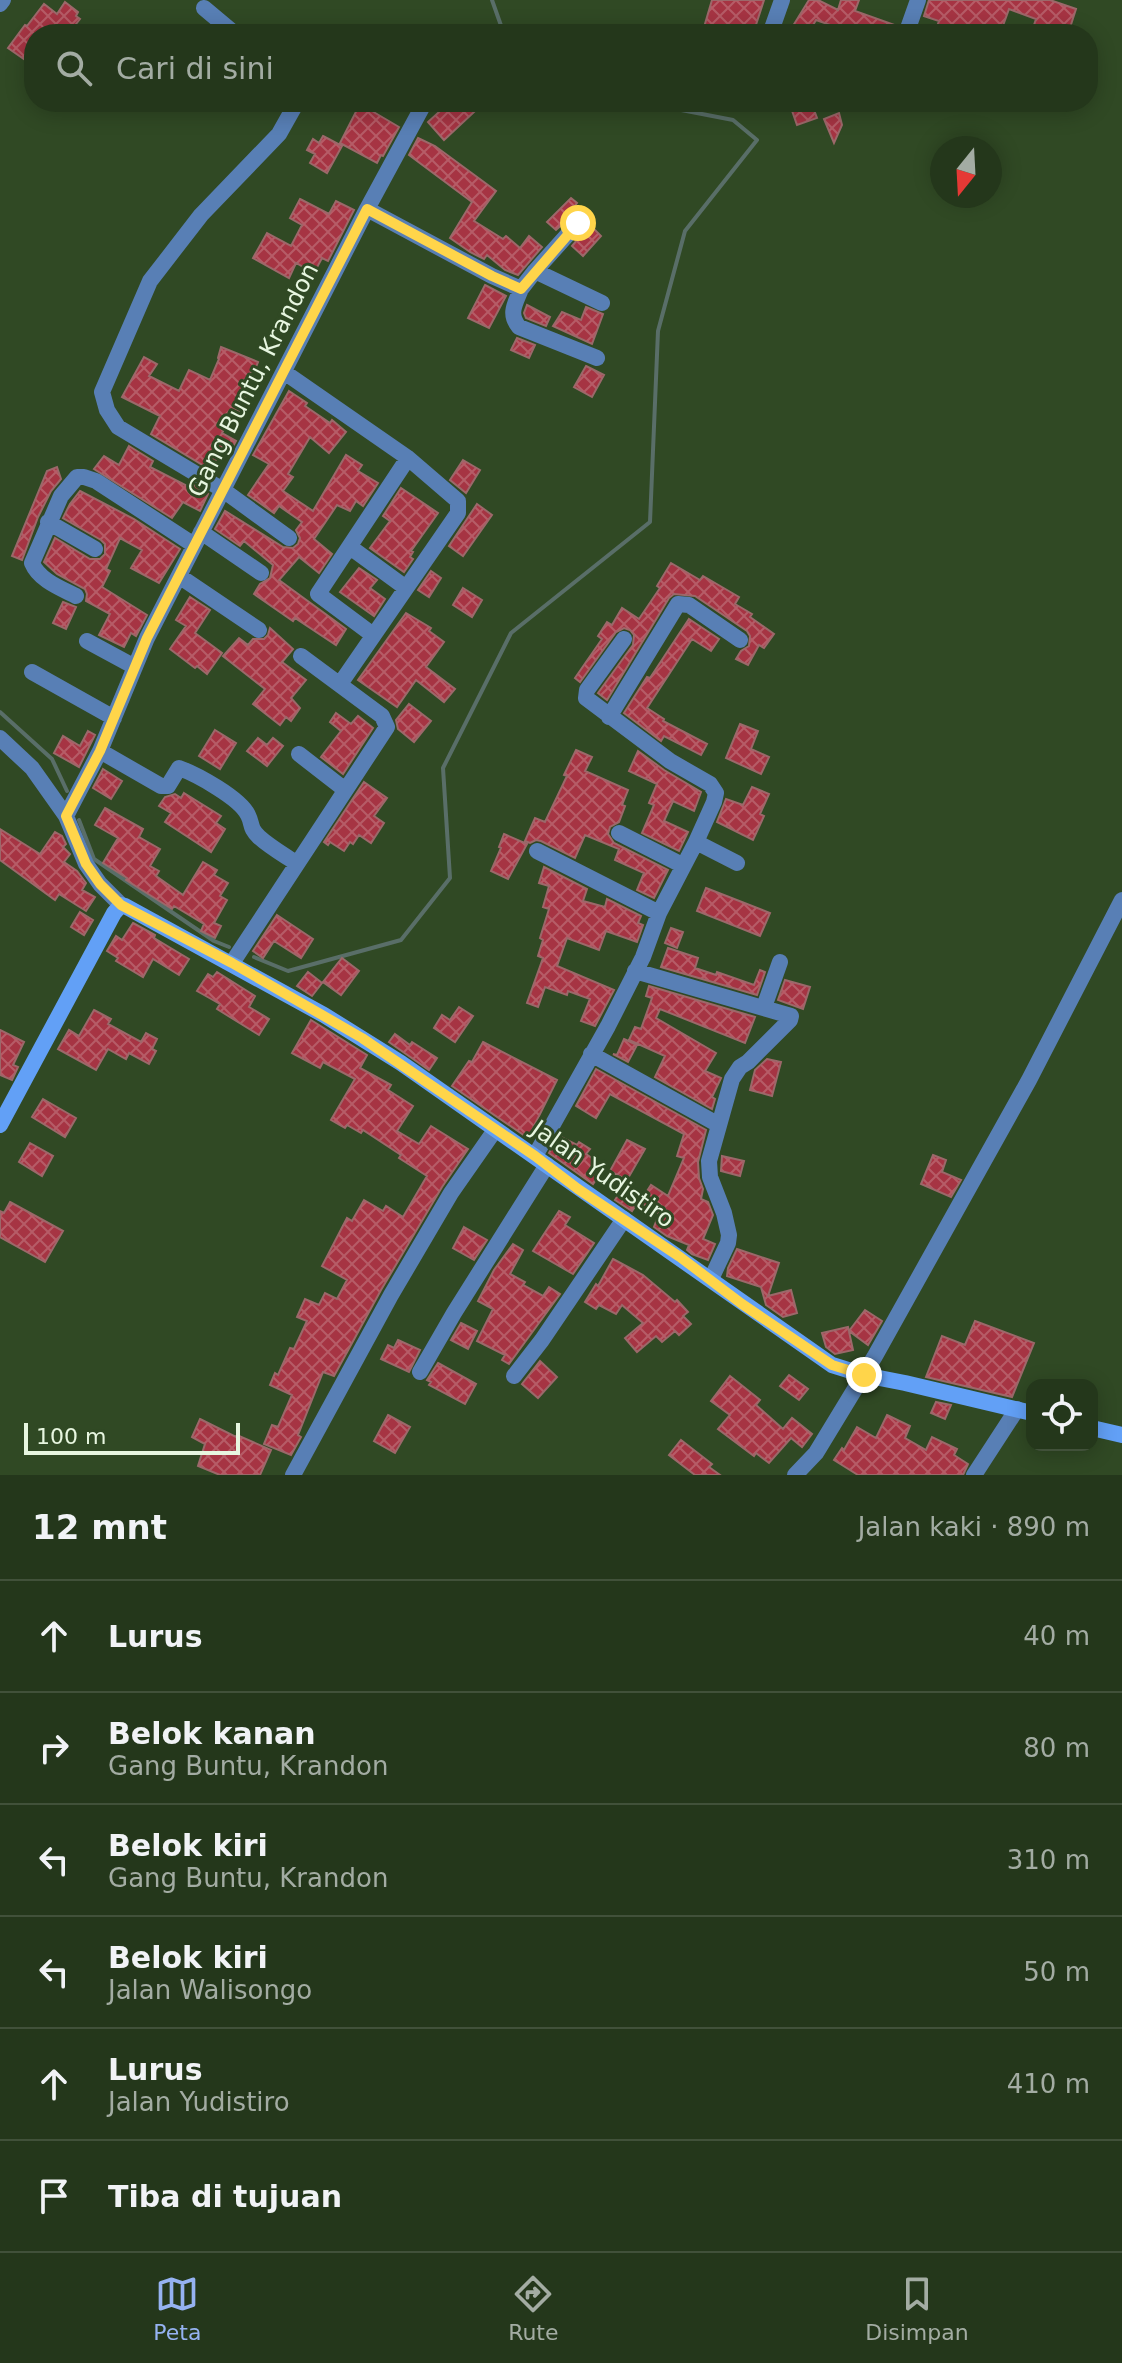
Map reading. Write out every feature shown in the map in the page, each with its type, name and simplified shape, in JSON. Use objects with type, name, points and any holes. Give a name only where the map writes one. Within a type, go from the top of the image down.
[{"type":"street","points":[[774,24],[782,0]]},
{"type":"street","points":[[910,24],[918,0]]},
{"type":"street","points":[[204,8],[223,24]]},
{"type":"street","points":[[289,538],[223,490],[118,427],[107,410],[102,392],[150,281],[201,215],[279,134],[291,112]]},
{"type":"street","name":"Gang Buntu, Krandon","points":[[66,816],[100,751],[147,638],[416,112]]},
{"type":"street","points":[[367,209],[521,289]]},
{"type":"street","points":[[578,223],[521,289],[512,311],[513,320],[519,327],[597,358]]},
{"type":"street","points":[[535,271],[602,303]]},
{"type":"street","points":[[284,372],[408,458],[458,501],[458,513],[340,684]]},
{"type":"street","points":[[373,635],[318,596],[408,458]]},
{"type":"street","points":[[76,596],[41,577],[32,563],[61,496],[77,477],[104,486],[261,573]]},
{"type":"street","points":[[48,522],[95,549]]},
{"type":"street","points":[[350,547],[406,588]]},
{"type":"street","points":[[179,576],[259,630]]},
{"type":"street","points":[[609,717],[678,604],[689,605],[740,640]]},
{"type":"street","points":[[420,1372],[541,1160],[591,1054],[643,957],[659,913],[714,802],[716,793],[710,784],[670,761],[586,698],[624,639]]},
{"type":"street","points":[[87,641],[135,667]]},
{"type":"street","points":[[232,963],[344,789],[386,730],[382,716],[301,656]]},
{"type":"street","points":[[32,672],[114,718]]},
{"type":"street","points":[[0,738],[32,768],[66,816],[86,864],[121,905],[0,1125]]},
{"type":"street","points":[[100,751],[161,786],[168,786],[179,768],[189,772],[235,800],[248,815],[251,827],[261,839],[296,863]]},
{"type":"street","points":[[299,754],[344,789]]},
{"type":"street","points":[[619,833],[682,865]]},
{"type":"street","points":[[696,842],[737,863]]},
{"type":"street","points":[[537,851],[659,913]]},
{"type":"street","points":[[795,1475],[816,1453],[864,1375],[1029,1080],[1122,900]]},
{"type":"street","name":"Jalan Yudistiro","points":[[121,905],[232,963],[375,1046],[832,1365],[1024,1411]]},
{"type":"street","points":[[764,1007],[780,962]]},
{"type":"street","points":[[635,971],[791,1016],[732,1079],[708,1169],[729,1235],[711,1279]]},
{"type":"street","points":[[591,1054],[719,1125]]},
{"type":"street","points":[[293,1475],[391,1295],[451,1193],[495,1130]]},
{"type":"street","points":[[514,1376],[624,1219]]},
{"type":"street","points":[[974,1475],[1024,1411]]},
{"type":"street","points":[[1098,1429],[1122,1435]]},
{"type":"building","points":[[712,0],[764,0],[756,24],[705,24]]},
{"type":"building","points":[[809,0],[818,0],[838,10],[841,0],[859,0],[855,11],[891,24],[827,24],[816,20],[814,24],[794,24]]},
{"type":"building","points":[[929,0],[1050,0],[1076,9],[1071,24],[1034,24],[1036,19],[1009,9],[1004,24],[938,24],[939,21],[924,16]]},
{"type":"building","points":[[65,2],[78,12],[76,16],[80,19],[76,24],[29,24],[44,4],[57,14]]},
{"type":"building","points":[[24,26],[24,59],[8,48]]},
{"type":"building","points":[[356,112],[374,112],[399,127],[377,163],[340,143]]},
{"type":"building","points":[[439,112],[474,112],[444,140],[428,122]]},
{"type":"building","points":[[792,112],[815,112],[817,118],[797,125]]},
{"type":"building","points":[[839,113],[842,125],[834,143],[824,119]]},
{"type":"building","points":[[323,136],[342,146],[327,173],[310,163],[315,154],[307,150],[313,139],[319,143]]},
{"type":"building","points":[[418,138],[435,146],[496,191],[474,221],[503,239],[506,236],[520,248],[529,236],[542,247],[518,275],[505,270],[487,255],[484,259],[450,238],[472,202],[409,155]]},
{"type":"building","points":[[571,198],[577,203],[572,210],[575,213],[556,230],[547,222]]},
{"type":"building","points":[[300,199],[329,214],[336,201],[354,210],[328,261],[322,258],[314,273],[296,263],[289,278],[253,258],[267,233],[291,246],[302,225],[290,218]]},
{"type":"building","points":[[590,225],[601,236],[583,256],[572,246]]},
{"type":"building","points":[[485,285],[506,296],[489,328],[468,318]]},
{"type":"building","points":[[527,305],[550,317],[546,326],[526,318]]},
{"type":"building","points":[[586,307],[603,314],[592,344],[553,326],[562,312],[581,320]]},
{"type":"building","points":[[517,338],[535,345],[529,358],[511,350]]},
{"type":"building","points":[[221,347],[258,362],[241,396],[245,398],[239,411],[235,409],[222,433],[236,441],[230,452],[222,447],[211,470],[151,434],[160,416],[122,397],[144,357],[157,364],[149,376],[179,391],[189,370],[210,380]]},
{"type":"building","points":[[586,366],[604,375],[592,397],[574,387]]},
{"type":"building","points":[[289,391],[307,403],[305,406],[330,423],[332,420],[346,432],[329,453],[310,437],[288,474],[293,477],[283,491],[313,511],[346,455],[362,465],[358,471],[378,483],[363,506],[356,501],[350,511],[337,505],[314,539],[332,554],[319,573],[299,557],[279,580],[346,629],[336,645],[254,594],[260,584],[270,578],[273,565],[244,541],[240,546],[215,529],[225,511],[283,547],[293,548],[298,544],[300,538],[296,530],[302,522],[279,506],[274,513],[248,495],[269,464],[253,455]]},
{"type":"building","points":[[129,446],[153,461],[150,467],[208,494],[200,511],[183,502],[172,518],[94,469],[104,456],[119,465]]},
{"type":"building","points":[[463,460],[480,470],[466,493],[450,480]]},
{"type":"building","points":[[57,467],[61,479],[38,517],[22,560],[12,556],[47,471]]},
{"type":"building","points":[[401,488],[438,513],[411,551],[410,557],[413,559],[404,572],[370,548],[390,521],[383,516]]},
{"type":"building","points":[[80,491],[134,519],[180,549],[159,583],[131,568],[142,550],[120,538],[106,569],[110,571],[102,587],[147,615],[136,636],[131,633],[124,647],[99,635],[110,614],[86,601],[85,589],[57,574],[44,562],[55,538],[90,559],[100,559],[105,554],[105,544],[101,540],[63,518]]},
{"type":"building","points":[[477,504],[492,515],[463,556],[449,546]]},
{"type":"building","points":[[671,563],[700,580],[703,576],[739,597],[735,604],[752,614],[750,617],[774,634],[764,648],[759,645],[748,665],[736,659],[749,646],[747,631],[695,596],[674,594],[607,700],[598,693],[633,645],[634,635],[630,630],[624,628],[616,632],[580,682],[575,678],[602,639],[598,636],[607,622],[612,625],[622,608],[639,619],[660,588],[657,586]]},
{"type":"building","points":[[359,568],[377,580],[370,588],[385,599],[374,616],[340,592]]},
{"type":"building","points":[[431,571],[441,578],[429,597],[418,590]]},
{"type":"building","points":[[463,588],[482,600],[472,617],[453,605]]},
{"type":"building","points":[[190,597],[210,610],[195,633],[222,653],[207,674],[170,649],[186,626],[176,620]]},
{"type":"building","points":[[63,602],[76,607],[66,629],[53,623]]},
{"type":"building","points":[[406,613],[431,628],[429,631],[444,642],[426,667],[455,689],[444,702],[416,680],[397,707],[358,680]]},
{"type":"building","points":[[689,619],[719,639],[711,651],[692,639],[647,708],[663,721],[707,744],[701,755],[664,736],[661,741],[624,713]]},
{"type":"building","points":[[270,628],[293,649],[282,662],[306,680],[291,698],[300,708],[291,721],[286,717],[280,725],[253,704],[265,689],[223,656],[239,638],[248,645],[253,639],[264,639]]},
{"type":"building","points":[[409,704],[431,721],[414,742],[398,729],[396,720]]},
{"type":"building","points":[[336,713],[351,724],[358,716],[373,728],[343,774],[321,757],[341,731],[330,722]]},
{"type":"building","points":[[740,724],[758,731],[751,749],[769,757],[761,774],[726,758]]},
{"type":"building","points":[[215,730],[236,743],[220,769],[199,756]]},
{"type":"building","points":[[88,731],[95,735],[79,767],[54,753],[63,736],[80,746]]},
{"type":"building","points":[[258,738],[267,745],[273,738],[283,746],[267,766],[247,751]]},
{"type":"building","points":[[576,750],[592,757],[585,771],[628,790],[619,822],[610,827],[608,834],[614,843],[668,870],[654,898],[637,890],[644,873],[615,860],[619,849],[585,835],[575,858],[541,841],[525,841],[535,818],[545,822]]},
{"type":"building","points":[[638,751],[701,792],[694,811],[673,801],[664,821],[688,832],[679,851],[642,833],[654,805],[649,803],[657,784],[629,771]]},
{"type":"building","points":[[103,769],[122,781],[111,799],[93,788]]},
{"type":"building","points":[[364,782],[387,798],[374,816],[384,823],[371,843],[359,835],[344,851],[330,842],[328,845],[324,842]]},
{"type":"building","points":[[752,787],[769,794],[760,814],[764,816],[753,840],[717,822],[726,799],[743,805]]},
{"type":"building","points":[[184,793],[221,816],[216,823],[225,829],[211,852],[165,822],[171,813],[159,806],[165,797],[175,794],[181,798]]},
{"type":"building","points":[[105,808],[143,829],[139,837],[160,849],[150,866],[159,871],[156,876],[183,895],[203,862],[217,870],[214,875],[228,883],[220,896],[227,900],[214,923],[221,926],[215,938],[201,931],[204,924],[174,906],[172,909],[103,863],[118,838],[95,825]]},
{"type":"building","points":[[0,829],[40,854],[55,832],[62,836],[66,844],[63,847],[70,854],[64,862],[77,871],[86,883],[82,890],[95,897],[86,911],[59,894],[55,900],[0,860]]},
{"type":"building","points":[[504,834],[527,844],[508,879],[491,871]]},
{"type":"building","points":[[544,867],[587,889],[583,901],[605,907],[607,899],[641,916],[638,923],[643,925],[637,942],[606,931],[599,950],[567,938],[557,966],[614,990],[595,1026],[581,1021],[590,999],[568,991],[567,995],[545,987],[538,1007],[527,1003],[543,958],[538,956],[543,940],[540,938],[549,909],[543,907],[549,886],[539,883]]},
{"type":"building","points":[[706,888],[770,913],[760,936],[697,911]]},
{"type":"building","points":[[80,912],[93,920],[84,935],[71,927]]},
{"type":"building","points":[[277,915],[313,939],[301,958],[274,941],[263,958],[253,951]]},
{"type":"building","points":[[133,923],[189,959],[179,975],[153,959],[143,977],[116,961],[118,958],[107,951],[116,936],[122,940]]},
{"type":"building","points":[[671,928],[683,932],[677,948],[665,943]]},
{"type":"building","points":[[668,948],[698,958],[695,968],[754,985],[760,970],[765,972],[757,995],[661,967]]},
{"type":"building","points":[[342,958],[359,971],[341,995],[323,982]]},
{"type":"building","points":[[217,972],[255,996],[249,1007],[269,1019],[259,1035],[217,1009],[220,1004],[197,991],[208,974],[213,977]]},
{"type":"building","points":[[308,972],[322,983],[312,996],[297,986]]},
{"type":"building","points":[[785,980],[810,987],[803,1009],[778,1000]]},
{"type":"building","points":[[649,986],[755,1017],[745,1043],[660,1009],[656,1018],[716,1053],[705,1071],[721,1078],[712,1097],[715,1099],[712,1109],[655,1077],[665,1056],[629,1040],[635,1027],[641,1029],[652,998],[646,996]]},
{"type":"building","points":[[459,1007],[473,1016],[455,1042],[434,1028],[442,1015],[450,1020]]},
{"type":"building","points":[[94,1010],[111,1019],[108,1024],[141,1042],[146,1033],[157,1039],[152,1049],[156,1051],[149,1064],[129,1053],[126,1059],[108,1049],[96,1070],[58,1049],[69,1030],[79,1036]]},
{"type":"building","points":[[311,1020],[367,1055],[360,1068],[391,1085],[388,1090],[413,1106],[397,1131],[419,1144],[431,1126],[468,1149],[381,1290],[334,1376],[323,1372],[298,1435],[301,1437],[291,1455],[264,1444],[272,1425],[278,1427],[292,1395],[270,1385],[290,1348],[294,1349],[307,1321],[297,1317],[305,1299],[319,1305],[325,1293],[337,1299],[347,1280],[322,1266],[347,1218],[352,1221],[364,1200],[383,1211],[386,1206],[403,1217],[427,1176],[363,1130],[361,1133],[347,1125],[345,1128],[331,1120],[355,1079],[323,1062],[320,1068],[292,1053]]},
{"type":"building","points":[[0,1030],[24,1042],[13,1065],[18,1067],[12,1080],[0,1075]]},
{"type":"building","points":[[395,1034],[437,1058],[429,1070],[389,1042]]},
{"type":"building","points":[[624,1039],[637,1045],[628,1062],[613,1054],[617,1055]]},
{"type":"building","points":[[483,1042],[557,1080],[528,1138],[452,1086],[469,1061],[472,1062]]},
{"type":"building","points":[[767,1059],[781,1062],[772,1096],[750,1090],[755,1070]]},
{"type":"building","points":[[596,1069],[706,1130],[698,1162],[703,1189],[701,1199],[708,1202],[713,1215],[703,1239],[715,1244],[708,1260],[692,1254],[687,1250],[689,1245],[654,1227],[659,1214],[640,1202],[651,1185],[668,1196],[684,1158],[677,1156],[684,1134],[610,1094],[596,1118],[576,1106]]},
{"type":"building","points":[[43,1099],[76,1118],[65,1137],[32,1117]]},
{"type":"building","points":[[559,1136],[590,1149],[586,1154],[605,1167],[593,1184],[549,1153]]},
{"type":"building","points":[[627,1140],[645,1149],[627,1180],[610,1171]]},
{"type":"building","points":[[30,1143],[53,1156],[42,1176],[19,1162]]},
{"type":"building","points":[[933,1155],[946,1160],[942,1172],[961,1180],[951,1197],[921,1184]]},
{"type":"building","points":[[722,1156],[744,1161],[740,1176],[721,1171]]},
{"type":"building","points":[[623,1188],[640,1199],[632,1211],[615,1200]]},
{"type":"building","points":[[10,1202],[63,1231],[45,1262],[0,1237],[0,1211],[4,1213]]},
{"type":"building","points":[[559,1211],[570,1217],[565,1225],[594,1243],[573,1274],[533,1251]]},
{"type":"building","points":[[464,1227],[487,1240],[474,1260],[453,1248]]},
{"type":"building","points":[[513,1244],[523,1250],[510,1274],[543,1296],[549,1287],[560,1294],[509,1364],[502,1360],[505,1355],[477,1341],[493,1309],[478,1301],[494,1270]]},
{"type":"building","points":[[737,1249],[779,1263],[768,1296],[791,1290],[797,1313],[783,1317],[766,1305],[761,1287],[727,1276]]},
{"type":"building","points":[[613,1259],[643,1275],[675,1302],[677,1300],[688,1312],[683,1316],[691,1324],[679,1335],[675,1331],[662,1342],[656,1336],[637,1352],[625,1338],[643,1323],[622,1305],[616,1314],[599,1305],[596,1309],[585,1302]]},
{"type":"building","points":[[865,1310],[882,1321],[868,1345],[849,1331]]},
{"type":"building","points":[[975,1321],[1034,1343],[1012,1397],[926,1377],[942,1336],[965,1345]]},
{"type":"building","points":[[461,1323],[477,1331],[468,1349],[451,1340]]},
{"type":"building","points":[[848,1327],[853,1350],[835,1354],[826,1347],[822,1333]]},
{"type":"building","points":[[398,1340],[420,1350],[409,1372],[381,1359],[388,1345],[394,1348]]},
{"type":"building","points":[[540,1361],[557,1377],[538,1398],[522,1384]]},
{"type":"building","points":[[438,1363],[476,1384],[465,1404],[429,1385],[431,1382],[427,1380]]},
{"type":"building","points":[[789,1375],[808,1389],[799,1400],[780,1386]]},
{"type":"building","points":[[730,1376],[760,1400],[756,1405],[783,1429],[792,1418],[812,1434],[802,1447],[791,1438],[769,1463],[756,1453],[754,1456],[718,1429],[730,1415],[711,1401]]},
{"type":"building","points":[[936,1402],[951,1405],[945,1419],[931,1413]]},
{"type":"building","points":[[388,1415],[410,1427],[395,1453],[374,1441]]},
{"type":"building","points":[[887,1415],[910,1426],[905,1438],[926,1450],[932,1437],[957,1449],[954,1455],[968,1464],[963,1475],[858,1475],[834,1460],[842,1448],[844,1450],[857,1427],[876,1438]]},
{"type":"building","points":[[200,1419],[271,1450],[260,1475],[220,1475],[198,1466],[205,1444],[192,1437]]},
{"type":"building","points":[[681,1440],[712,1464],[709,1467],[720,1475],[695,1475],[669,1455]]},
{"type":"waterway","points":[[492,0],[500,24]]},
{"type":"waterway","points":[[254,957],[288,971],[401,940],[450,878],[443,768],[511,633],[650,522],[658,331],[685,231],[757,140],[733,120],[692,112]]},
{"type":"waterway","points":[[0,712],[52,759],[67,791]]},
{"type":"waterway","points":[[79,820],[94,859],[214,941],[229,947]]},
{"type":"route","points":[[578,223],[521,289],[367,209],[147,638],[100,751],[66,816],[86,864],[121,905],[232,963],[362,1038],[832,1365],[864,1375]]}]
